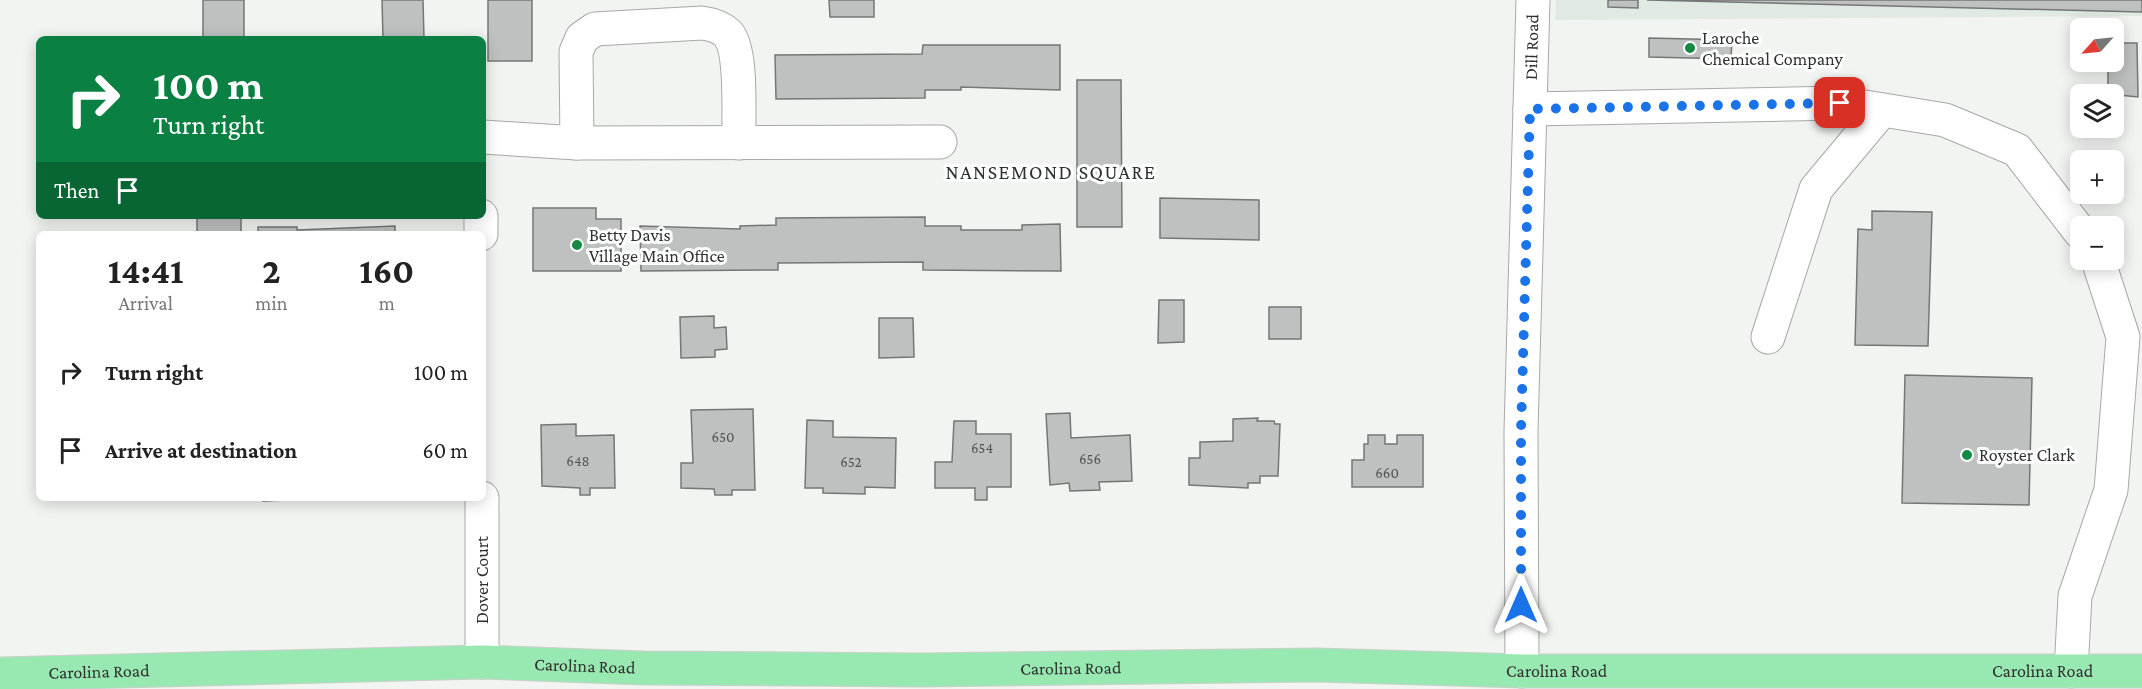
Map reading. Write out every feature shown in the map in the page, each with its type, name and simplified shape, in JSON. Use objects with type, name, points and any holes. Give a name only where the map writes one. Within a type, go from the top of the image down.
[{"type":"main road","name":"Carolina Road","points":[[0,674],[482,662],[666,668],[921,670],[1317,665],[1521,671],[2142,671]]},
{"type":"street","name":"Dill Road","points":[[1521,671],[1521,431],[1533,0]]},
{"type":"street","points":[[577,143],[576,52],[582,38],[595,29],[702,23],[712,25],[727,34],[736,50],[739,143]]},
{"type":"street","points":[[1530,109],[1840,103],[1945,120],[2017,150],[2070,219]]},
{"type":"street","points":[[1768,337],[1816,189],[1882,110]]},
{"type":"street","points":[[486,136],[577,143],[940,142]]},
{"type":"street","points":[[2071,671],[2075,596],[2111,490],[2123,337],[2101,270]]},
{"type":"street","name":"Dover Court","points":[[482,501],[482,662]]},
{"type":"shaded area","points":[[1556,0],[2142,0],[2142,16],[1555,20]]},
{"type":"building","points":[[203,0],[244,0],[244,36],[203,36]]},
{"type":"building","points":[[382,0],[423,0],[424,36],[383,36]]},
{"type":"building","points":[[488,0],[532,0],[532,61],[488,61]]},
{"type":"building","points":[[829,0],[874,0],[874,17],[830,17]]},
{"type":"building","points":[[1608,0],[1638,0],[1638,8],[1608,7]]},
{"type":"building","points":[[1647,0],[2142,0],[2142,12]]},
{"type":"building","name":"Laroche Chemical Company","points":[[1649,38],[1732,40],[1731,59],[1649,57]]},
{"type":"building","points":[[2124,43],[2137,43],[2138,97],[2124,96],[2124,84],[2108,84],[2108,72],[2124,72]]},
{"type":"building","points":[[923,45],[1060,45],[1060,90],[961,87],[961,90],[925,90],[925,98],[776,99],[775,55],[922,54]]},
{"type":"building","points":[[1077,80],[1121,80],[1122,227],[1077,227]]},
{"type":"building","points":[[1160,198],[1259,200],[1259,240],[1160,238]]},
{"type":"building","name":"Betty Davis Village Main Office","points":[[533,208],[596,208],[596,219],[621,219],[621,271],[533,271]]},
{"type":"building","points":[[1872,211],[1932,212],[1928,346],[1855,345],[1858,229],[1872,230]]},
{"type":"building","points":[[925,217],[925,226],[961,226],[961,230],[1022,230],[1022,225],[1060,224],[1061,271],[923,270],[923,262],[778,263],[778,270],[641,271],[640,226],[740,229],[740,226],[776,225],[776,218]]},
{"type":"building","points":[[197,219],[241,219],[241,231],[197,231]]},
{"type":"building","points":[[395,226],[395,231],[258,231],[258,227],[297,227],[297,230]]},
{"type":"building","points":[[1159,300],[1184,300],[1184,342],[1158,343]]},
{"type":"building","points":[[1269,307],[1301,307],[1301,339],[1269,339]]},
{"type":"building","points":[[714,316],[714,328],[726,327],[727,349],[715,350],[715,357],[681,358],[680,317]]},
{"type":"building","points":[[879,318],[913,318],[914,357],[879,358]]},
{"type":"building","name":"Royster Clark","points":[[1905,375],[2032,378],[2029,505],[1902,503]]},
{"type":"building","points":[[753,409],[755,490],[732,490],[732,495],[715,495],[714,489],[681,488],[681,463],[693,463],[691,410]]},
{"type":"building","points":[[1070,413],[1071,438],[1130,435],[1132,481],[1099,482],[1100,490],[1070,491],[1069,483],[1050,485],[1046,414]]},
{"type":"building","points":[[1258,418],[1257,421],[1274,421],[1275,424],[1280,424],[1278,476],[1260,476],[1260,483],[1248,483],[1248,488],[1189,485],[1189,458],[1200,458],[1200,442],[1233,441],[1233,419]]},
{"type":"building","points":[[807,420],[833,421],[833,437],[896,438],[895,488],[865,487],[865,494],[823,493],[823,488],[805,488]]},
{"type":"building","points":[[954,421],[976,421],[976,434],[1011,434],[1011,487],[987,487],[987,500],[975,500],[975,488],[935,488],[935,462],[952,462]]},
{"type":"building","points":[[576,424],[576,436],[614,435],[615,488],[590,488],[590,495],[580,495],[580,488],[542,486],[541,425]]},
{"type":"building","points":[[1368,435],[1385,435],[1385,444],[1397,444],[1397,435],[1423,435],[1423,487],[1352,487],[1352,460],[1364,460],[1364,444],[1368,444]]},
{"type":"place","name":"Laroche Chemical Company","points":[[1690,48]]},
{"type":"place","name":"Betty Davis Village Main Office","points":[[577,245]]},
{"type":"place","name":"Royster Clark","points":[[1967,455]]},
{"type":"district","name":"NANSEMOND SQUARE","points":[[1051,172]]},
{"type":"route","points":[[1521,605],[1521,431],[1530,109],[1840,103]]}]
